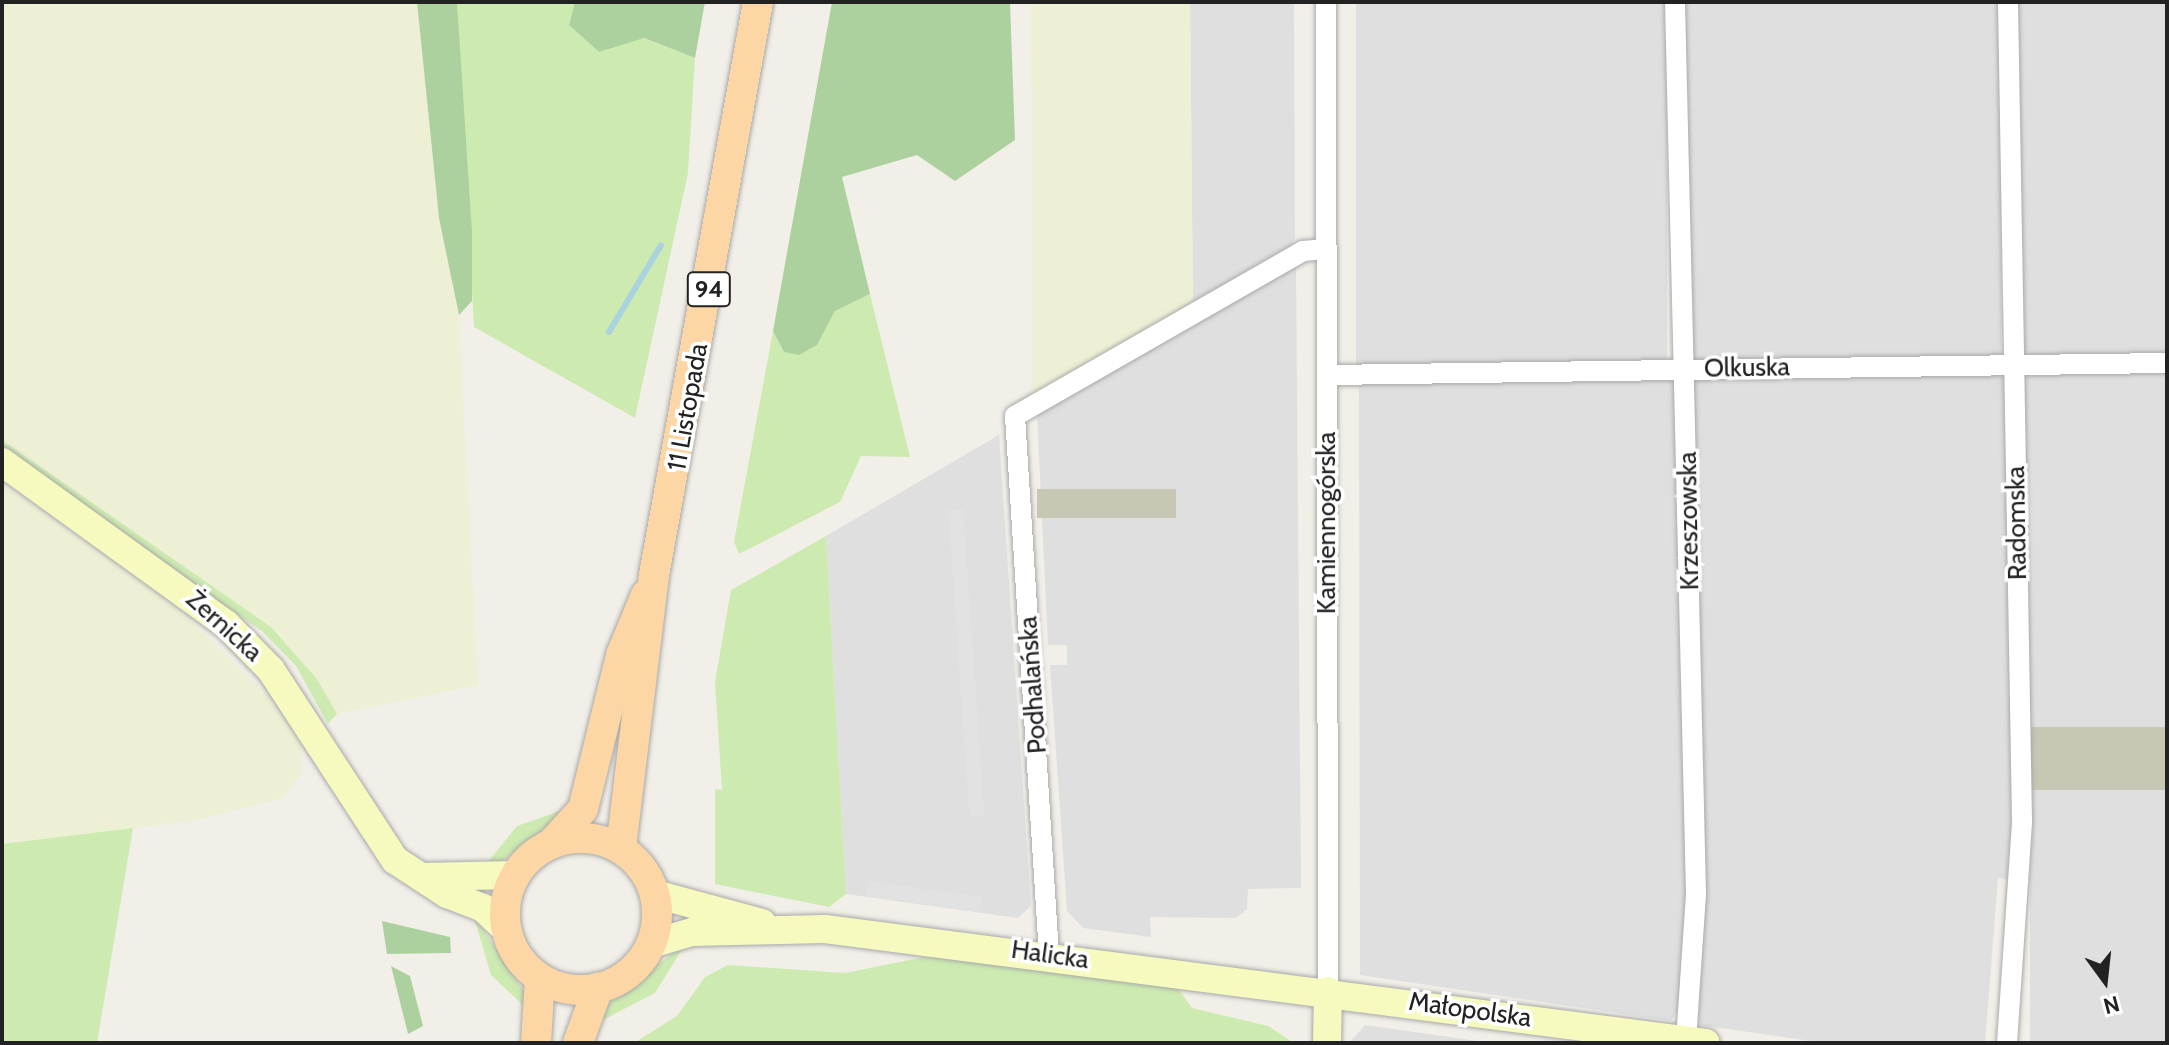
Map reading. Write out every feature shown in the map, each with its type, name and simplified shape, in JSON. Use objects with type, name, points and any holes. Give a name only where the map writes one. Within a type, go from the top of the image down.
[{"type":"main road","name":"11 Listopada","points":[[621,848],[654,575],[758,2]]},
{"type":"main road","name":"11 Listopada","points":[[551,844],[583,809],[621,655],[654,575]]},
{"type":"main road","points":[[516,875],[507,930],[540,978],[568,989],[598,988],[630,972],[651,944],[655,894],[621,848],[580,838],[551,844]]},
{"type":"main road","name":"94","points":[[516,875],[551,844]]},
{"type":"main road","points":[[536,1043],[540,978]]},
{"type":"main road","points":[[578,1043],[598,988]]},
{"type":"street","name":"Kamiennogórska","points":[[1326,2],[1327,1043]]},
{"type":"street","name":"Krzeszowska","points":[[1675,2],[1696,894],[1696,1041]]},
{"type":"street","name":"Radomska","points":[[2007,1043],[2022,821],[2008,2]]},
{"type":"street","name":"Podhalańska","points":[[1049,955],[1015,416],[1303,251],[1326,249]]},
{"type":"street","name":"Olkuska","points":[[1327,375],[2167,363]]},
{"type":"street","name":"Żernicka","points":[[2,462],[92,532],[184,588],[252,649],[385,849],[421,877]]},
{"type":"street","points":[[421,877],[516,875]]},
{"type":"street","points":[[421,877],[483,908],[507,930]]},
{"type":"street","name":"Halicka","points":[[655,894],[771,926],[1049,955],[1328,991]]},
{"type":"street","name":"Halicka","points":[[651,944],[684,933],[771,926]]},
{"type":"street","name":"Małopolska","points":[[1328,991],[1696,1041]]},
{"type":"shaded area","points":[[2,2],[417,2],[439,218],[459,315],[478,685],[337,714],[271,627],[2,440]]},
{"type":"shaded area","points":[[1031,2],[1190,2],[1193,304],[1032,394]]},
{"type":"shaded area","points":[[1190,2],[1294,2],[1295,238],[1289,250],[1193,304]]},
{"type":"shaded area","points":[[1356,2],[1667,2],[1667,367],[1356,367]]},
{"type":"shaded area","points":[[1682,2],[2001,2],[2001,363],[1682,363]]},
{"type":"shaded area","points":[[2016,2],[2167,2],[2167,357],[2016,357]]},
{"type":"shaded area","points":[[1296,266],[1301,888],[1248,889],[1247,909],[1236,918],[1150,917],[1151,937],[1083,928],[1067,911],[1050,665],[1067,665],[1067,645],[1048,645],[1037,413]]},
{"type":"shaded area","points":[[2167,369],[2167,727],[2029,729],[2023,380],[2028,371]]},
{"type":"shaded area","points":[[2007,371],[2013,880],[1998,878],[1985,1043],[1825,1043],[1700,1025],[1694,1014],[1693,375]]},
{"type":"shaded area","points":[[1677,375],[1688,911],[1680,1007],[1671,1021],[1360,975],[1359,382]]},
{"type":"shaded area","points":[[999,435],[1031,906],[1018,918],[846,894],[826,536]]},
{"type":"shaded area","points":[[2,482],[183,613],[268,696],[302,745],[301,774],[283,798],[197,820],[2,844]]},
{"type":"shaded area","points":[[1037,489],[1176,489],[1176,518],[1037,518]]},
{"type":"shaded area","points":[[963,509],[984,815],[969,816],[948,510]]},
{"type":"shaded area","points":[[2029,727],[2167,727],[2167,790],[2029,790]]},
{"type":"shaded area","points":[[2030,790],[2167,790],[2167,1043],[2030,1043]]},
{"type":"shaded area","points":[[868,881],[982,897],[980,912],[866,896]]},
{"type":"shaded area","points":[[1365,1025],[1492,1043],[1349,1043]]},
{"type":"green space","points":[[417,2],[457,2],[472,232],[472,301],[459,315],[439,218]]},
{"type":"green space","points":[[457,2],[575,2],[569,25],[599,52],[643,38],[695,58],[688,173],[635,418],[474,327]]},
{"type":"green space","points":[[575,2],[705,2],[695,58],[644,38],[599,52],[569,25]]},
{"type":"green space","points":[[832,2],[1010,2],[1015,140],[955,181],[917,155],[842,177],[870,294],[835,311],[817,345],[799,355],[784,352],[773,331]]},
{"type":"green space","points":[[870,294],[910,457],[861,456],[840,502],[739,554],[734,542],[773,331],[784,352],[817,345],[835,311]]},
{"type":"green space","points":[[2,440],[271,627],[317,679],[337,714],[328,724],[296,666],[262,631],[92,518],[2,448]]},
{"type":"green space","points":[[826,536],[846,894],[829,907],[715,884],[715,789],[722,790],[715,682],[731,590]]},
{"type":"green space","points":[[571,807],[501,862],[483,868],[517,826]]},
{"type":"green space","points":[[133,828],[97,1043],[2,1043],[2,844]]},
{"type":"green space","points":[[473,914],[524,991],[526,1008],[491,975]]},
{"type":"green space","points":[[382,921],[450,937],[451,953],[387,954]]},
{"type":"green space","points":[[686,943],[655,993],[601,1021],[606,1004]]},
{"type":"green space","points":[[924,957],[1174,983],[1192,1008],[1268,1026],[1294,1043],[634,1043],[677,1016],[705,977],[728,965],[845,973]]},
{"type":"green space","points":[[391,966],[410,976],[423,1026],[408,1034]]},
{"type":"waterway","points":[[609,332],[661,245]]}]
